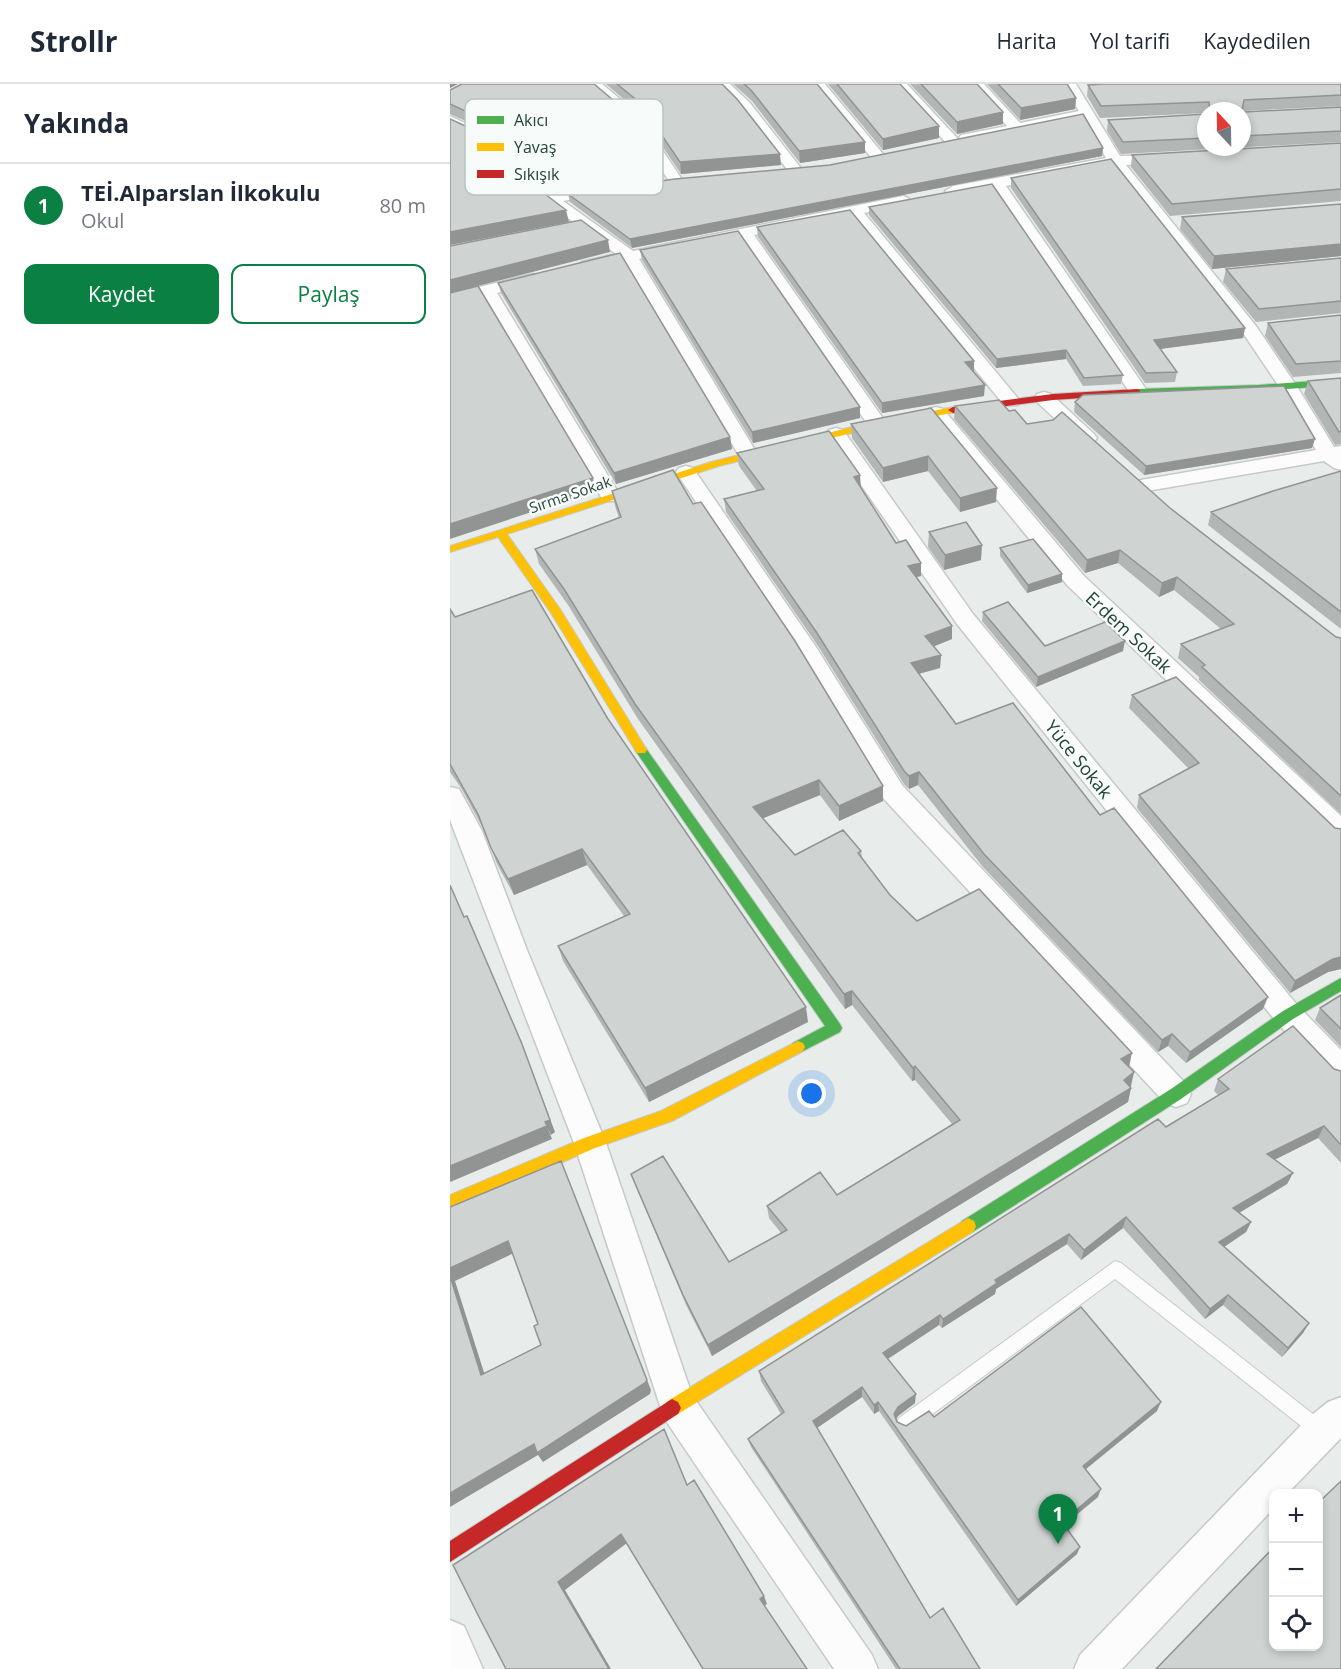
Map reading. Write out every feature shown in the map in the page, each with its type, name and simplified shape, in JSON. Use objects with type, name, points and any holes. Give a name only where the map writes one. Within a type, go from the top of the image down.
[{"type":"street","points":[[594,84],[612,99]]},
{"type":"street","points":[[722,84],[745,106],[789,170],[812,168]]},
{"type":"street","points":[[818,84],[885,157],[860,162]]},
{"type":"street","points":[[900,84],[953,141]]},
{"type":"street","points":[[977,84],[1016,127]]},
{"type":"street","points":[[1076,88],[1089,120],[1115,161],[1172,223],[1206,276],[1250,330],[1337,457],[1141,486]]},
{"type":"street","points":[[450,120],[465,128]]},
{"type":"street","points":[[932,146],[1016,127],[1089,120],[1115,123]]},
{"type":"street","points":[[942,194],[1115,161],[1186,157]]},
{"type":"street","points":[[663,162],[676,181]]},
{"type":"street","points":[[997,183],[1139,392]]},
{"type":"street","points":[[547,195],[628,255],[748,455]]},
{"type":"street","points":[[550,198],[573,195]]},
{"type":"street","points":[[574,269],[628,255],[920,198]]},
{"type":"street","points":[[854,211],[1011,401]]},
{"type":"street","points":[[565,230],[588,225]]},
{"type":"street","points":[[744,232],[877,424]]},
{"type":"street","points":[[450,299],[552,274]]},
{"type":"street","points":[[1206,276],[1228,274]]},
{"type":"street","points":[[487,290],[611,497]]},
{"type":"street","points":[[1250,330],[1273,328]]},
{"type":"street","name":"Sırma Sokak","points":[[450,549],[502,535],[686,472],[877,424],[1011,401],[1044,398],[1139,392],[1290,388],[1341,382]]},
{"type":"street","points":[[1044,398],[1106,454]]},
{"type":"street","name":"Erdem Sokak","points":[[936,413],[1076,581],[1341,832]]},
{"type":"street","name":"Yüce Sokak","points":[[836,434],[965,620],[1288,1015],[1341,1070]]},
{"type":"street","points":[[1123,470],[1159,501]]},
{"type":"street","points":[[686,472],[808,652],[893,792],[1176,1094]]},
{"type":"street","points":[[450,1203],[590,1143],[666,1116],[835,1028],[625,727],[556,612],[502,535]]},
{"type":"street","points":[[450,796],[460,836],[513,950],[590,1143],[677,1405],[858,1669]]},
{"type":"street","points":[[450,1552],[677,1405],[1040,1182],[1176,1094],[1288,1015],[1341,984]]},
{"type":"street","points":[[1094,1669],[1331,1423]]},
{"type":"street","points":[[450,1640],[463,1669]]},
{"type":"lane","points":[[905,1424],[1115,1269],[1331,1423]]},
{"type":"building","points":[[462,84],[594,84],[612,99],[465,99],[465,111],[450,104],[450,90]]},
{"type":"building","points":[[617,84],[722,84],[737,99],[780,154],[680,162],[663,137],[663,99],[635,99]]},
{"type":"building","points":[[744,84],[817,84],[865,142],[799,151]]},
{"type":"building","points":[[837,84],[900,84],[939,126],[883,139]]},
{"type":"building","points":[[921,84],[977,84],[1003,112],[957,122]]},
{"type":"building","points":[[998,84],[1067,84],[1076,98],[1021,108]]},
{"type":"building","points":[[1341,84],[1341,95],[1244,100],[1244,102],[1101,106],[1088,85]]},
{"type":"building","points":[[1341,107],[1341,131],[1251,136],[1251,112]]},
{"type":"building","points":[[1083,114],[1103,148],[630,239],[569,195],[663,195],[663,181],[830,165]]},
{"type":"building","points":[[1197,115],[1197,138],[1123,142],[1108,120]]},
{"type":"building","points":[[450,119],[465,126],[465,195],[546,195],[566,210],[450,232]]},
{"type":"building","points":[[1341,143],[1341,189],[1172,204],[1132,155],[1197,151],[1197,156],[1251,156],[1251,148]]},
{"type":"building","points":[[1111,159],[1245,328],[1154,340],[1177,372],[1146,373],[1011,178]]},
{"type":"building","points":[[992,184],[1123,375],[1084,378],[1066,350],[997,359],[869,207]]},
{"type":"building","points":[[1341,204],[1341,244],[1214,256],[1182,217]]},
{"type":"building","points":[[850,210],[974,361],[965,362],[985,385],[882,403],[757,227]]},
{"type":"building","points":[[581,220],[608,240],[450,280],[450,246]]},
{"type":"building","points":[[738,231],[860,407],[752,432],[640,250]]},
{"type":"building","points":[[620,253],[730,437],[614,473],[498,283]]},
{"type":"building","points":[[1341,258],[1341,301],[1259,309],[1226,269]]},
{"type":"building","points":[[478,286],[593,478],[450,524],[450,293]]},
{"type":"building","points":[[1341,315],[1341,361],[1296,364],[1268,323]]},
{"type":"building","points":[[1341,378],[1341,431],[1339,432],[1308,381]]},
{"type":"building","points":[[1284,386],[1315,439],[1146,466],[1075,402],[1083,395]]},
{"type":"building","points":[[999,400],[1009,411],[1015,410],[1027,424],[1053,420],[1062,412],[1170,508],[1336,637],[1341,638],[1341,796],[1202,667],[1205,665],[1181,644],[1234,624],[1177,577],[1162,583],[1120,550],[1087,560],[955,406]]},
{"type":"building","points":[[931,408],[997,488],[960,498],[928,456],[883,468],[851,424]]},
{"type":"building","points":[[829,431],[860,475],[854,477],[896,543],[906,540],[921,563],[908,566],[952,626],[925,636],[941,655],[911,663],[956,724],[1013,703],[1100,815],[1114,808],[1268,997],[1190,1052],[1172,1034],[1162,1040],[984,854],[919,772],[909,776],[904,771],[817,633],[724,499],[764,489],[737,453]]},
{"type":"building","points":[[673,470],[693,504],[701,502],[795,641],[883,786],[839,806],[819,780],[753,807],[795,855],[843,830],[861,851],[858,853],[890,895],[917,921],[979,889],[1132,1053],[1121,1059],[1134,1072],[1124,1080],[1131,1088],[708,1345],[683,1295],[631,1174],[663,1156],[729,1262],[787,1230],[767,1206],[820,1172],[837,1195],[960,1120],[915,1066],[913,1068],[852,991],[844,994],[635,704],[564,589],[535,549],[621,517],[612,491]]},
{"type":"building","points":[[1341,471],[1341,612],[1211,512]]},
{"type":"building","points":[[966,522],[982,545],[945,555],[929,532]]},
{"type":"building","points":[[1033,539],[1062,574],[1028,585],[1000,548]]},
{"type":"building","points":[[532,590],[608,719],[806,1007],[645,1088],[558,946],[630,914],[582,849],[508,879],[491,848],[478,814],[450,764],[450,609],[455,617]]},
{"type":"building","points":[[1008,602],[1045,646],[1105,622],[1125,641],[1038,677],[983,612]]},
{"type":"building","points":[[1176,677],[1335,828],[1341,829],[1341,957],[1333,959],[1295,981],[1139,795],[1199,763],[1132,695]]},
{"type":"building","points":[[450,885],[464,917],[467,916],[522,1044],[550,1120],[545,1122],[547,1126],[450,1166]]},
{"type":"building","points":[[1341,995],[1341,1029],[1320,1008]]},
{"type":"building","points":[[1293,1026],[1334,1069],[1341,1071],[1341,1145],[1324,1126],[1267,1154],[1293,1173],[1233,1208],[1251,1222],[1219,1242],[1309,1323],[1288,1348],[1228,1295],[1210,1309],[1126,1217],[1084,1250],[1069,1234],[995,1280],[997,1283],[943,1319],[940,1315],[883,1353],[916,1394],[898,1407],[894,1414],[897,1422],[906,1426],[929,1411],[934,1417],[1081,1307],[1161,1402],[1083,1466],[1101,1489],[1062,1522],[1080,1547],[1018,1600],[878,1402],[874,1405],[862,1387],[813,1421],[930,1618],[943,1608],[980,1669],[900,1669],[748,1439],[784,1412],[759,1371],[1158,1119],[1166,1127],[1229,1089],[1218,1079]]},
{"type":"building","points":[[561,1161],[647,1380],[537,1453],[534,1444],[450,1493],[450,1276],[481,1375],[541,1345],[534,1326],[538,1324],[508,1241],[450,1268],[450,1207]]},
{"type":"building","points":[[664,1429],[687,1485],[694,1480],[764,1596],[760,1599],[807,1669],[703,1669],[621,1534],[558,1582],[609,1669],[506,1669],[453,1565]]},
{"type":"building","points":[[1341,1481],[1341,1669],[1156,1669],[1269,1552],[1269,1651],[1323,1651],[1323,1498]]},
{"type":"traffic: fast","points":[[1137,392],[1259,388],[1341,382]]},
{"type":"traffic: fast","points":[[641,750],[835,1028],[798,1047]]},
{"type":"traffic: fast","points":[[968,1226],[1176,1094],[1288,1015],[1341,984]]},
{"type":"traffic: slow","points":[[450,549],[715,464],[856,429],[953,410]]},
{"type":"traffic: slow","points":[[502,535],[556,612],[641,750]]},
{"type":"traffic: slow","points":[[450,1203],[590,1143],[666,1116],[798,1047]]},
{"type":"traffic: slow","points":[[672,1408],[968,1226]]},
{"type":"traffic: jam","points":[[953,410],[1053,397],[1137,392]]},
{"type":"traffic: jam","points":[[450,1552],[672,1408]]},
{"type":"place","name":"TEİ.Alparslan İlkokulu","points":[[1058,1544]]}]
